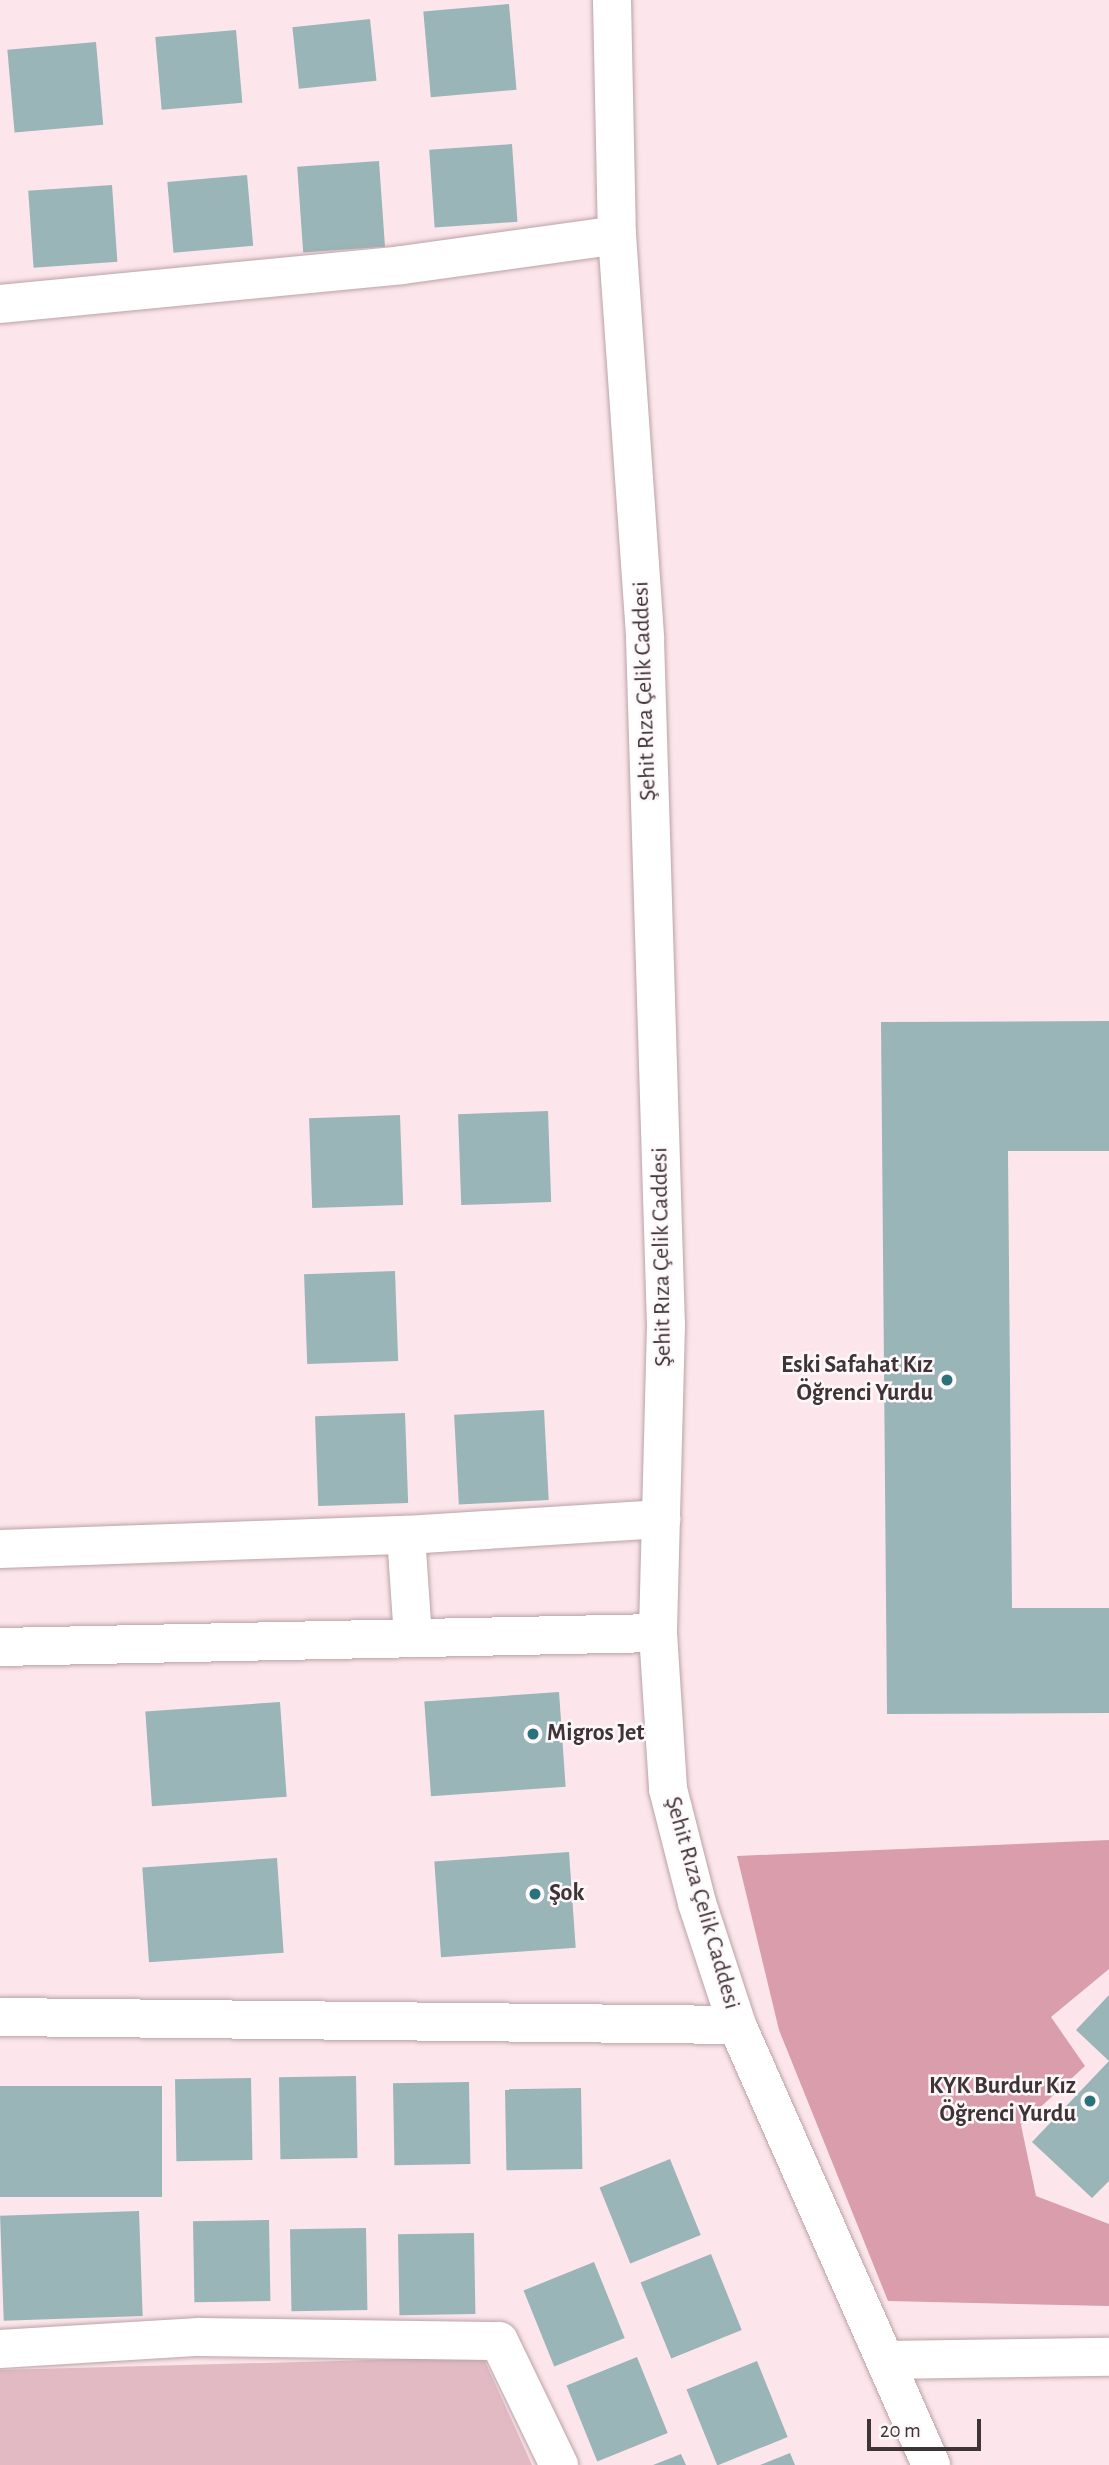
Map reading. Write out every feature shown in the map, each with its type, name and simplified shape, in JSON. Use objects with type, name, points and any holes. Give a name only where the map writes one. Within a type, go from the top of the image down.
[{"type":"street","name":"Şehit Rıza Çelik Caddesi","points":[[612,0],[617,235],[646,653],[666,1325],[659,1633],[668,1789],[698,1903],[737,2025],[931,2465]]},
{"type":"street","points":[[0,304],[402,265],[617,235]]},
{"type":"street","points":[[0,1549],[407,1535],[661,1519]]},
{"type":"street","points":[[407,1535],[413,1638]]},
{"type":"street","points":[[0,1647],[659,1633]]},
{"type":"street","points":[[0,2017],[737,2025]]},
{"type":"street","points":[[0,2348],[199,2337],[499,2341],[559,2465]]},
{"type":"street","points":[[885,2360],[1109,2357]]},
{"type":"shaded area","points":[[1109,1840],[1109,1969],[1051,2017],[1085,2066],[1021,2125],[1036,2196],[1109,2224],[1109,2306],[888,2301],[779,2030],[737,1856]]},
{"type":"shaded area","points":[[483,2357],[532,2465],[0,2465],[0,2370]]},
{"type":"building","points":[[509,4],[516,90],[431,97],[423,11]]},
{"type":"building","points":[[370,19],[376,81],[299,89],[292,27]]},
{"type":"building","points":[[236,30],[242,103],[162,110],[155,37]]},
{"type":"building","points":[[96,42],[103,125],[15,132],[7,50]]},
{"type":"building","points":[[512,144],[517,222],[435,228],[429,150]]},
{"type":"building","points":[[379,161],[385,247],[303,253],[297,167]]},
{"type":"building","points":[[247,175],[253,246],[173,253],[167,182]]},
{"type":"building","points":[[112,185],[117,262],[34,268],[28,191]]},
{"type":"building","name":"Eski Safahat Kız Öğrenci Yurdu","points":[[1109,1021],[1109,1151],[1008,1151],[1012,1608],[1109,1608],[1109,1713],[887,1714],[881,1022]]},
{"type":"building","points":[[548,1111],[551,1202],[461,1205],[458,1114]]},
{"type":"building","points":[[400,1115],[403,1205],[312,1208],[309,1118]]},
{"type":"building","points":[[395,1271],[398,1361],[307,1364],[304,1274]]},
{"type":"building","points":[[544,1410],[549,1500],[459,1505],[454,1415]]},
{"type":"building","points":[[405,1413],[408,1503],[318,1506],[315,1416]]},
{"type":"building","points":[[559,1692],[566,1787],[431,1796],[424,1701]]},
{"type":"building","points":[[280,1702],[287,1797],[152,1806],[145,1711]]},
{"type":"building","points":[[569,1852],[576,1948],[441,1957],[434,1861]]},
{"type":"building","points":[[277,1858],[284,1953],[149,1962],[142,1867]]},
{"type":"building","points":[[1109,1995],[1109,2061],[1076,2030]]},
{"type":"building","name":"KYK Burdur Kız Öğrenci Yurdu","points":[[1109,2061],[1109,2181],[1092,2198],[1032,2142]]},
{"type":"building","points":[[356,2076],[357,2158],[280,2159],[279,2077]]},
{"type":"building","points":[[251,2078],[252,2160],[176,2161],[175,2079]]},
{"type":"building","points":[[469,2082],[470,2164],[394,2165],[393,2083]]},
{"type":"building","points":[[0,2086],[162,2086],[162,2197],[0,2197]]},
{"type":"building","points":[[581,2088],[582,2169],[506,2170],[505,2089]]},
{"type":"building","points":[[670,2159],[701,2235],[630,2263],[600,2187]]},
{"type":"building","points":[[139,2211],[143,2316],[4,2321],[0,2216]]},
{"type":"building","points":[[269,2220],[270,2301],[194,2302],[193,2221]]},
{"type":"building","points":[[366,2228],[367,2310],[291,2311],[290,2229]]},
{"type":"building","points":[[474,2233],[475,2314],[399,2315],[398,2234]]},
{"type":"building","points":[[711,2254],[742,2330],[671,2358],[641,2282]]},
{"type":"building","points":[[594,2262],[625,2338],[554,2366],[524,2290]]},
{"type":"building","points":[[637,2357],[668,2433],[597,2461],[567,2385]]},
{"type":"building","points":[[757,2361],[788,2437],[717,2465],[687,2389]]},
{"type":"building","points":[[790,2453],[795,2465],[760,2465]]},
{"type":"building","points":[[681,2454],[686,2465],[653,2465]]},
{"type":"place","name":"Eski Safahat Kız Öğrenci Yurdu","points":[[947,1380]]},
{"type":"place","name":"Migros Jet","points":[[533,1734]]},
{"type":"place","name":"Şok","points":[[535,1894]]},
{"type":"place","name":"KYK Burdur Kız Öğrenci Yurdu","points":[[1090,2101]]}]
